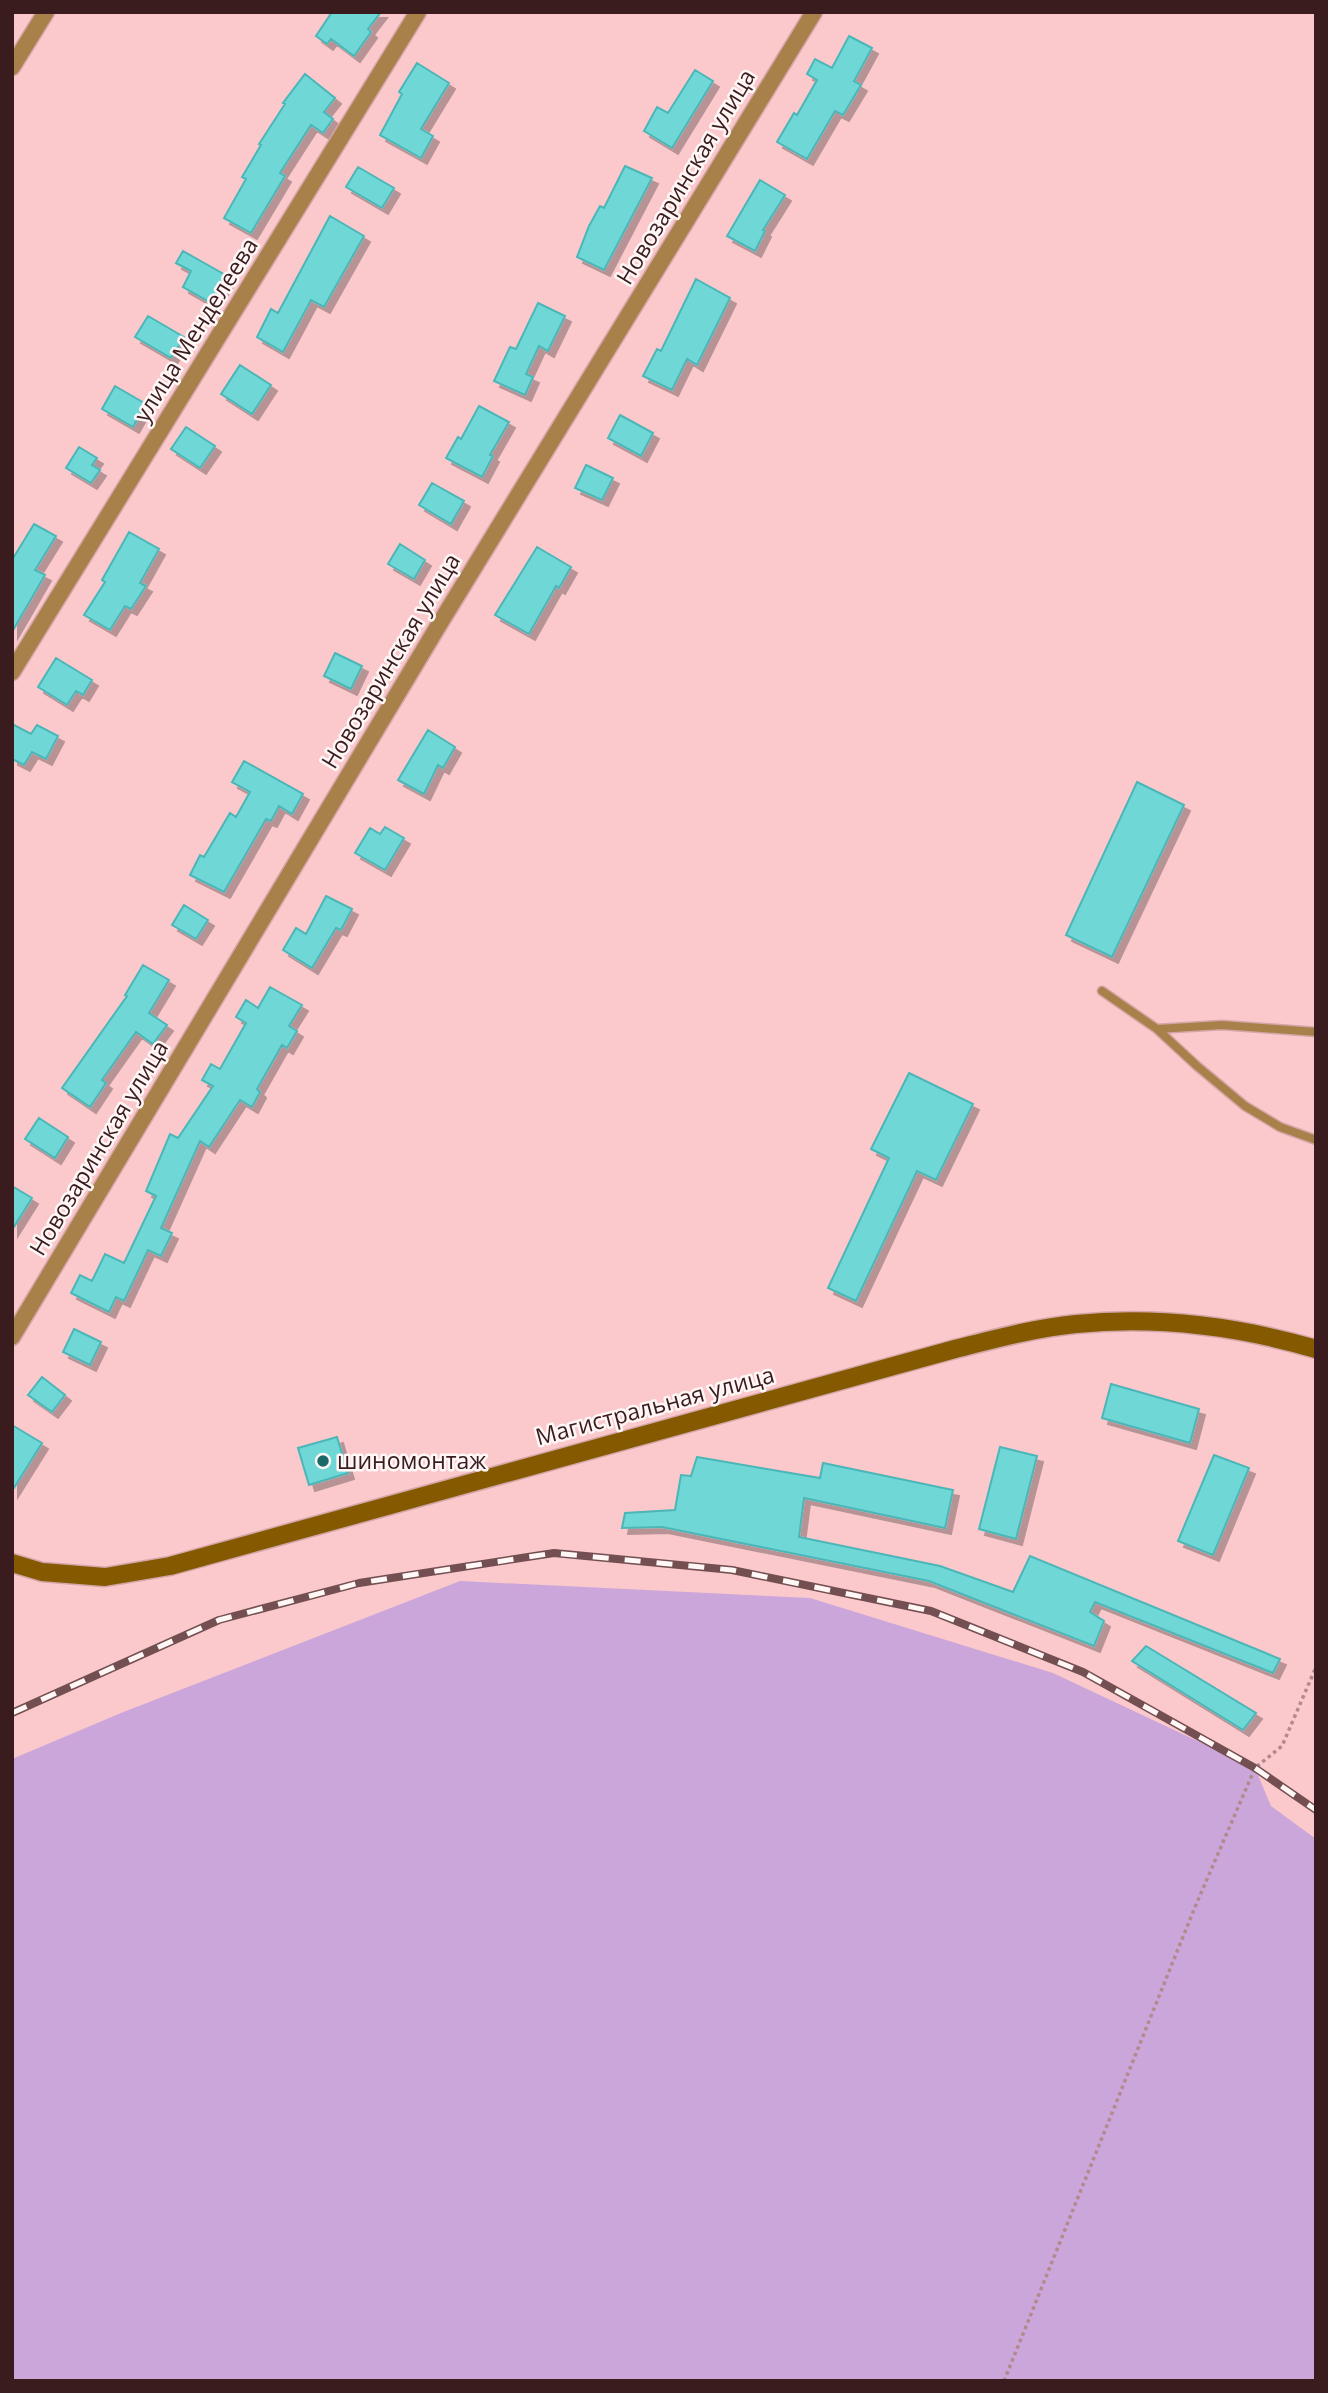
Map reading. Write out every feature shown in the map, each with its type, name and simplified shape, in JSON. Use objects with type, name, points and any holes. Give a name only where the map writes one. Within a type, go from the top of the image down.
[{"type":"main road","name":"Магистральная улица","points":[[12,1563],[42,1572],[105,1577],[170,1566],[955,1349],[1050,1328],[1128,1320],[1175,1321],[1233,1329],[1316,1349]]},
{"type":"street","points":[[12,66],[46,12]]},
{"type":"street","name":"улица Менделеева","points":[[12,672],[418,12]]},
{"type":"street","name":"Новозаринская улица","points":[[12,1337],[437,628],[814,12]]},
{"type":"lane","points":[[1102,991],[1157,1029],[1245,1105],[1280,1127],[1316,1140]]},
{"type":"lane","points":[[1157,1029],[1222,1025],[1316,1032]]},
{"type":"path","points":[[1004,2381],[1190,1920],[1255,1768],[1282,1746],[1316,1667]]},
{"type":"shaded area","points":[[460,1581],[810,1598],[1053,1673],[1255,1768],[1271,1806],[1316,1839],[1316,2381],[12,2381],[12,1759],[121,1713]]},
{"type":"building","points":[[332,12],[381,12],[368,29],[371,32],[354,56],[331,39],[327,44],[316,36]]},
{"type":"building","points":[[849,36],[872,48],[854,81],[861,85],[843,115],[835,111],[807,159],[777,142],[794,113],[797,115],[817,80],[807,74],[815,59],[832,68]]},
{"type":"building","points":[[417,63],[449,83],[421,129],[433,136],[421,158],[380,135],[402,94],[399,92]]},
{"type":"building","points":[[695,70],[713,81],[672,148],[644,131],[657,107],[668,113]]},
{"type":"building","points":[[305,74],[335,98],[324,112],[333,119],[323,133],[311,125],[280,173],[285,176],[251,233],[224,218],[246,179],[242,177],[261,145],[259,144],[285,104],[283,103]]},
{"type":"building","points":[[625,166],[652,178],[604,270],[577,257],[589,226],[600,206],[604,208]]},
{"type":"building","points":[[358,167],[394,188],[382,208],[346,187]]},
{"type":"building","points":[[760,180],[785,195],[763,230],[765,231],[755,251],[727,236]]},
{"type":"building","points":[[330,216],[364,236],[324,307],[311,300],[283,352],[257,337],[271,309],[278,313]]},
{"type":"building","points":[[183,251],[229,277],[213,304],[183,287],[191,271],[176,263]]},
{"type":"building","points":[[696,279],[730,298],[697,365],[687,359],[672,390],[643,376],[657,349],[661,351]]},
{"type":"building","points":[[538,303],[565,316],[548,351],[539,346],[526,374],[533,377],[525,395],[494,381],[510,347],[516,349]]},
{"type":"building","points":[[148,316],[184,337],[171,358],[135,337]]},
{"type":"building","points":[[240,365],[271,385],[252,414],[221,394]]},
{"type":"building","points":[[115,386],[146,404],[133,427],[102,409]]},
{"type":"building","points":[[479,406],[509,422],[490,455],[493,456],[482,477],[446,458],[458,437],[461,439]]},
{"type":"building","points":[[620,415],[653,433],[641,456],[608,438]]},
{"type":"building","points":[[186,427],[215,446],[200,468],[171,449]]},
{"type":"building","points":[[79,447],[97,458],[92,465],[100,470],[91,483],[66,468]]},
{"type":"building","points":[[586,465],[613,478],[602,500],[575,488]]},
{"type":"building","points":[[432,483],[464,501],[451,524],[419,505]]},
{"type":"building","points":[[34,524],[56,536],[35,570],[45,575],[12,632],[12,560]]},
{"type":"building","points":[[129,532],[159,549],[140,583],[146,586],[131,609],[125,606],[110,630],[84,615],[105,582],[102,580]]},
{"type":"building","points":[[400,544],[425,560],[414,579],[388,564]]},
{"type":"building","points":[[537,547],[571,567],[559,588],[556,586],[529,634],[495,615]]},
{"type":"building","points":[[335,653],[362,666],[351,689],[324,676]]},
{"type":"building","points":[[56,658],[92,680],[83,695],[76,691],[67,705],[38,687]]},
{"type":"building","points":[[12,724],[31,734],[37,725],[58,736],[46,759],[32,752],[24,765],[12,759]]},
{"type":"building","points":[[428,730],[455,747],[443,768],[438,765],[424,794],[398,780]]},
{"type":"building","points":[[244,761],[303,794],[292,814],[279,806],[271,821],[266,819],[224,892],[190,875],[200,855],[204,857],[230,813],[236,817],[250,792],[232,782]]},
{"type":"building","points":[[1137,782],[1184,805],[1112,957],[1066,935]]},
{"type":"building","points":[[385,827],[404,838],[385,870],[355,853],[370,828],[380,834]]},
{"type":"building","points":[[326,896],[352,909],[341,930],[336,928],[312,968],[283,950],[296,928],[306,934]]},
{"type":"building","points":[[184,905],[208,920],[196,939],[172,925]]},
{"type":"building","points":[[143,965],[169,980],[149,1013],[167,1025],[153,1044],[136,1032],[102,1080],[106,1083],[90,1107],[62,1088],[127,996],[125,995]]},
{"type":"building","points":[[270,987],[302,1005],[289,1026],[297,1031],[287,1048],[282,1045],[257,1089],[260,1092],[252,1107],[240,1100],[209,1147],[200,1141],[161,1228],[172,1233],[161,1256],[148,1250],[124,1301],[116,1297],[109,1312],[71,1293],[80,1275],[92,1281],[105,1254],[124,1263],[156,1196],[146,1191],[170,1134],[178,1138],[213,1086],[202,1080],[211,1064],[220,1069],[246,1023],[236,1017],[246,1000],[258,1008]]},
{"type":"building","points":[[909,1073],[973,1104],[936,1180],[917,1171],[856,1301],[828,1288],[889,1158],[871,1149]]},
{"type":"building","points":[[39,1118],[68,1137],[55,1158],[25,1139]]},
{"type":"building","points":[[12,1186],[32,1198],[12,1230]]},
{"type":"building","points":[[74,1329],[101,1342],[90,1365],[63,1352]]},
{"type":"building","points":[[42,1377],[65,1395],[52,1412],[28,1395]]},
{"type":"building","points":[[1111,1384],[1199,1409],[1190,1443],[1102,1418]]},
{"type":"building","points":[[12,1425],[42,1443],[12,1491]]},
{"type":"building","name":"шиномонтаж","points":[[337,1437],[348,1473],[309,1485],[298,1448]]},
{"type":"building","points":[[1000,1447],[1037,1456],[1016,1539],[979,1529]]},
{"type":"building","points":[[1214,1455],[1249,1468],[1213,1555],[1178,1541]]},
{"type":"building","points":[[697,1457],[820,1478],[823,1463],[953,1490],[945,1528],[804,1498],[799,1537],[940,1566],[1013,1592],[1030,1556],[1280,1659],[1273,1673],[1095,1602],[1090,1612],[1104,1621],[1094,1646],[929,1581],[662,1527],[622,1528],[625,1513],[675,1510],[681,1475],[691,1476]]},
{"type":"building","points":[[1146,1646],[1256,1713],[1243,1730],[1132,1661]]},
{"type":"railway","points":[[12,1713],[219,1620],[359,1583],[554,1553],[732,1570],[931,1611],[1083,1672],[1255,1768],[1316,1810]]},
{"type":"place","name":"шиномонтаж","points":[[323,1461]]}]
